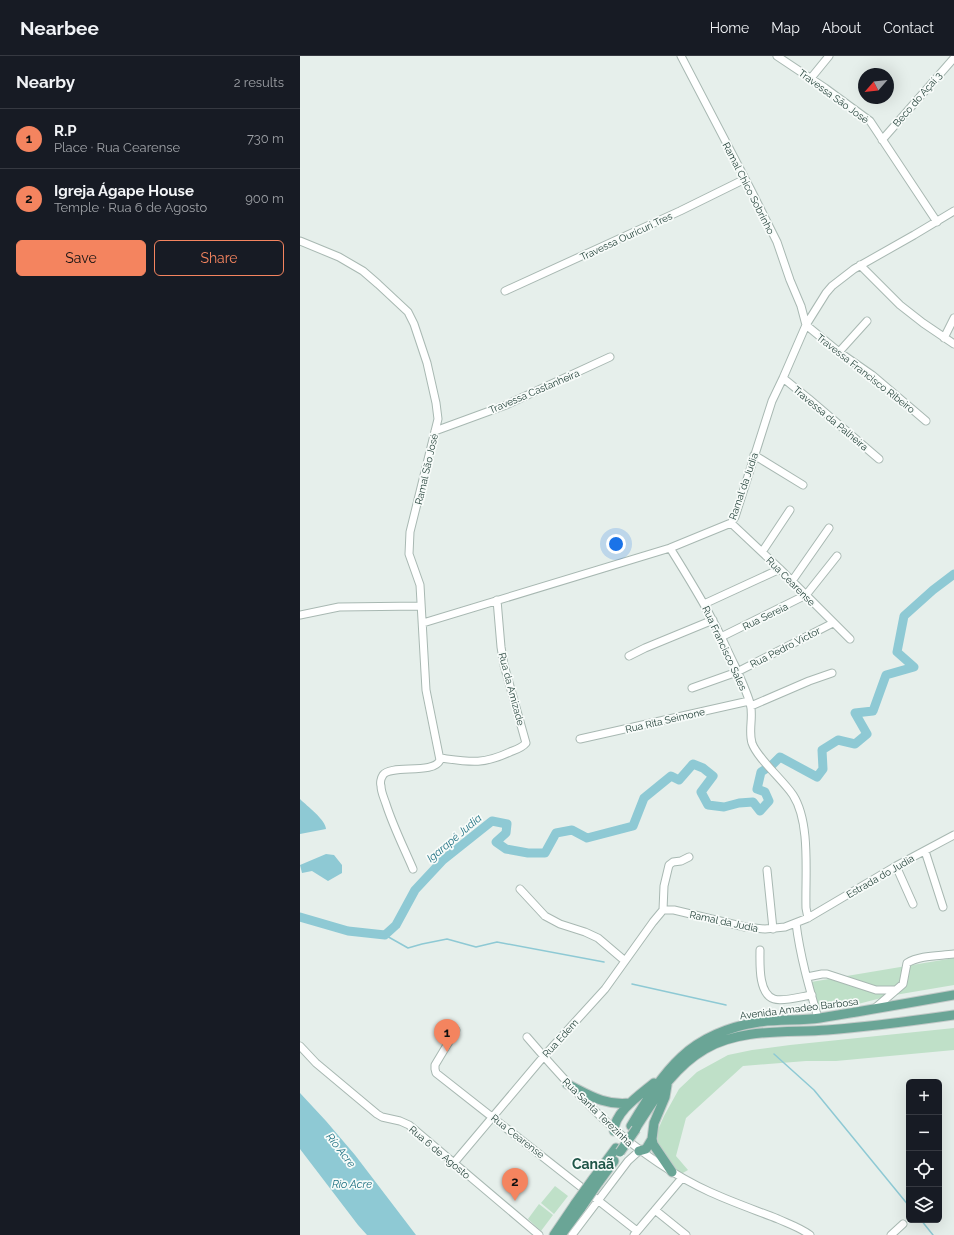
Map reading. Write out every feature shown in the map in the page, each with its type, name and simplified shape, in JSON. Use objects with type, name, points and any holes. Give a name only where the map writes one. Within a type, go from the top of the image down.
[{"type":"main road","name":"Avenida Amadeo Barbosa","points":[[554,1235],[578,1206],[618,1150],[666,1079],[675,1062],[694,1046],[721,1032],[745,1025],[761,1022],[818,1018],[954,995]]},
{"type":"main road","name":"Avenida Amadeo Barbosa","points":[[666,1079],[699,1052],[730,1039],[753,1034],[828,1030],[954,1014]]},
{"type":"main road","points":[[614,1131],[616,1122],[630,1103],[666,1079]]},
{"type":"main road","points":[[666,1079],[665,1097],[654,1123],[652,1139],[653,1144],[672,1172]]},
{"type":"main road","points":[[567,1084],[602,1101],[612,1104],[630,1103]]},
{"type":"main road","points":[[639,1151],[646,1149],[652,1139]]},
{"type":"main road","name":"Avenida Amadeo Barbosa","points":[[561,1235],[578,1206]]},
{"type":"street","name":"Ramal Chico Sobrinho","points":[[681,56],[777,242],[801,306],[806,325]]},
{"type":"street","name":"Travessa São José","points":[[777,56],[811,78],[870,121],[937,222]]},
{"type":"street","points":[[811,78],[829,56]]},
{"type":"street","name":"Beco do Açaí 3","points":[[882,140],[954,58]]},
{"type":"street","name":"Travessa Ouricuri Tres","points":[[504,291],[666,218],[745,179]]},
{"type":"street","name":"Ramal da Judia","points":[[423,623],[670,548],[731,523],[735,517],[772,401],[806,325],[832,286],[844,275],[860,265],[954,211]]},
{"type":"street","name":"Ramal São José","points":[[300,241],[339,256],[363,271],[408,312],[414,324],[427,363],[438,411],[435,430],[410,532],[410,554],[420,585],[426,690],[440,758]]},
{"type":"street","points":[[860,265],[900,305],[954,344]]},
{"type":"street","points":[[944,338],[954,318]]},
{"type":"street","points":[[839,352],[867,321]]},
{"type":"street","name":"Travessa Francisco Ribeiro","points":[[806,325],[839,352],[872,375],[926,421]]},
{"type":"street","name":"Travessa Castanheira","points":[[435,430],[506,405],[610,357]]},
{"type":"street","name":"Travessa da Palheira","points":[[783,378],[879,459]]},
{"type":"street","points":[[754,455],[803,485]]},
{"type":"street","points":[[762,552],[790,510]]},
{"type":"street","name":"Rua Cearense","points":[[731,523],[780,569],[850,639]]},
{"type":"street","points":[[792,581],[829,528]]},
{"type":"street","name":"Rua Francisco Sales","points":[[670,548],[713,620],[737,672],[750,704],[751,740],[759,755],[785,784],[794,797],[803,821],[805,840],[806,908],[808,918]]},
{"type":"street","name":"Rua Sereia","points":[[721,637],[806,595],[836,556]]},
{"type":"street","points":[[704,604],[780,569]]},
{"type":"street","name":"Rua da Amizade","points":[[440,758],[469,762],[483,761],[525,745],[525,740],[504,665],[497,600]]},
{"type":"street","points":[[300,615],[339,607],[421,606]]},
{"type":"street","points":[[629,656],[713,620]]},
{"type":"street","name":"Rua Pedro Victor","points":[[692,688],[737,672],[834,623]]},
{"type":"street","points":[[750,704],[832,673]]},
{"type":"street","name":"Rua Rita Seimone","points":[[580,739],[750,704]]},
{"type":"street","points":[[413,870],[390,816],[380,782],[385,773],[400,770],[430,768],[439,763],[440,758]]},
{"type":"street","name":"Estrada do Judia","points":[[808,918],[896,866],[954,835]]},
{"type":"street","points":[[924,851],[943,907]]},
{"type":"street","points":[[663,910],[664,886],[669,865],[673,862],[681,861],[689,856]]},
{"type":"street","points":[[896,866],[913,904]]},
{"type":"street","points":[[767,870],[774,929]]},
{"type":"street","points":[[520,889],[545,916],[560,924],[598,938],[625,961]]},
{"type":"street","name":"Ramal da Judia","points":[[663,910],[679,911],[745,926],[774,929],[808,918]]},
{"type":"street","name":"Rua Edem","points":[[454,1164],[544,1056],[605,988],[652,922],[663,910]]},
{"type":"street","points":[[796,923],[800,952],[818,1018]]},
{"type":"street","points":[[760,950],[760,976],[765,991],[770,997],[778,999],[812,995]]},
{"type":"street","points":[[874,1009],[902,984],[907,963],[920,958],[954,954]]},
{"type":"street","points":[[807,977],[827,974],[876,990],[896,990]]},
{"type":"street","name":"Rua Cearense","points":[[456,1030],[435,1065],[435,1069],[440,1076],[598,1200],[635,1233]]},
{"type":"street","name":"Rua Santa Terezinha","points":[[527,1037],[567,1084],[614,1131],[639,1151],[682,1178],[710,1192],[806,1231],[810,1235]]},
{"type":"street","name":"Rua 6 de Agosto","points":[[300,1046],[316,1063],[382,1117],[400,1121],[409,1125],[539,1235]]},
{"type":"street","points":[[572,1235],[628,1161],[639,1151]]},
{"type":"street","points":[[635,1233],[682,1178]]},
{"type":"street","points":[[654,1210],[686,1235]]},
{"type":"street","points":[[891,1235],[903,1224]]},
{"type":"green space","points":[[954,958],[954,985],[889,996],[858,1004],[819,1009],[811,982]]},
{"type":"green space","points":[[954,1028],[954,1050],[836,1061],[806,1061],[743,1066],[686,1118],[676,1156],[688,1170],[681,1174],[658,1146],[657,1132],[679,1089],[697,1072],[728,1055],[790,1045]]},
{"type":"green space","points":[[555,1186],[568,1196],[554,1214],[541,1203]]},
{"type":"green space","points":[[539,1204],[553,1215],[541,1231],[528,1219]]},
{"type":"water","points":[[300,799],[320,817],[326,829],[300,834]]},
{"type":"water","points":[[326,854],[334,855],[342,865],[342,873],[328,881],[312,871],[302,873],[300,865]]},
{"type":"water","name":"Rio Acre","points":[[300,1093],[355,1155],[416,1235],[367,1235],[358,1225],[300,1149]]},
{"type":"waterway","name":"Igarapé Judia","points":[[300,917],[348,931],[385,935],[396,925],[415,890],[443,860],[492,821],[507,824],[506,833],[496,842],[506,849],[528,853],[545,853],[556,833],[572,830],[587,838],[633,826],[644,798],[671,776],[679,780],[693,764],[703,768],[713,776],[701,792],[708,805],[724,807],[739,803],[753,802],[760,811],[769,801],[765,792],[757,789],[761,772],[772,765],[780,757],[817,777],[823,769],[822,750],[838,740],[855,744],[867,734],[855,713],[873,711],[886,675],[914,667],[897,652],[904,616],[933,590],[954,574]]},
{"type":"waterway","points":[[385,935],[408,948],[447,939],[476,947],[497,942],[604,962]]},
{"type":"waterway","points":[[632,984],[726,1005]]},
{"type":"waterway","points":[[774,1054],[814,1090],[906,1202]]},
{"type":"waterway","points":[[923,1223],[933,1235]]},
{"type":"place","name":"R.P","points":[[447,1052]]},
{"type":"place","name":"Igreja Ágape House","points":[[515,1201]]},
{"type":"district","name":"Canaã","points":[[593,1164]]},
{"type":"water label","name":"Río Acre","points":[[341,1150]]}]
